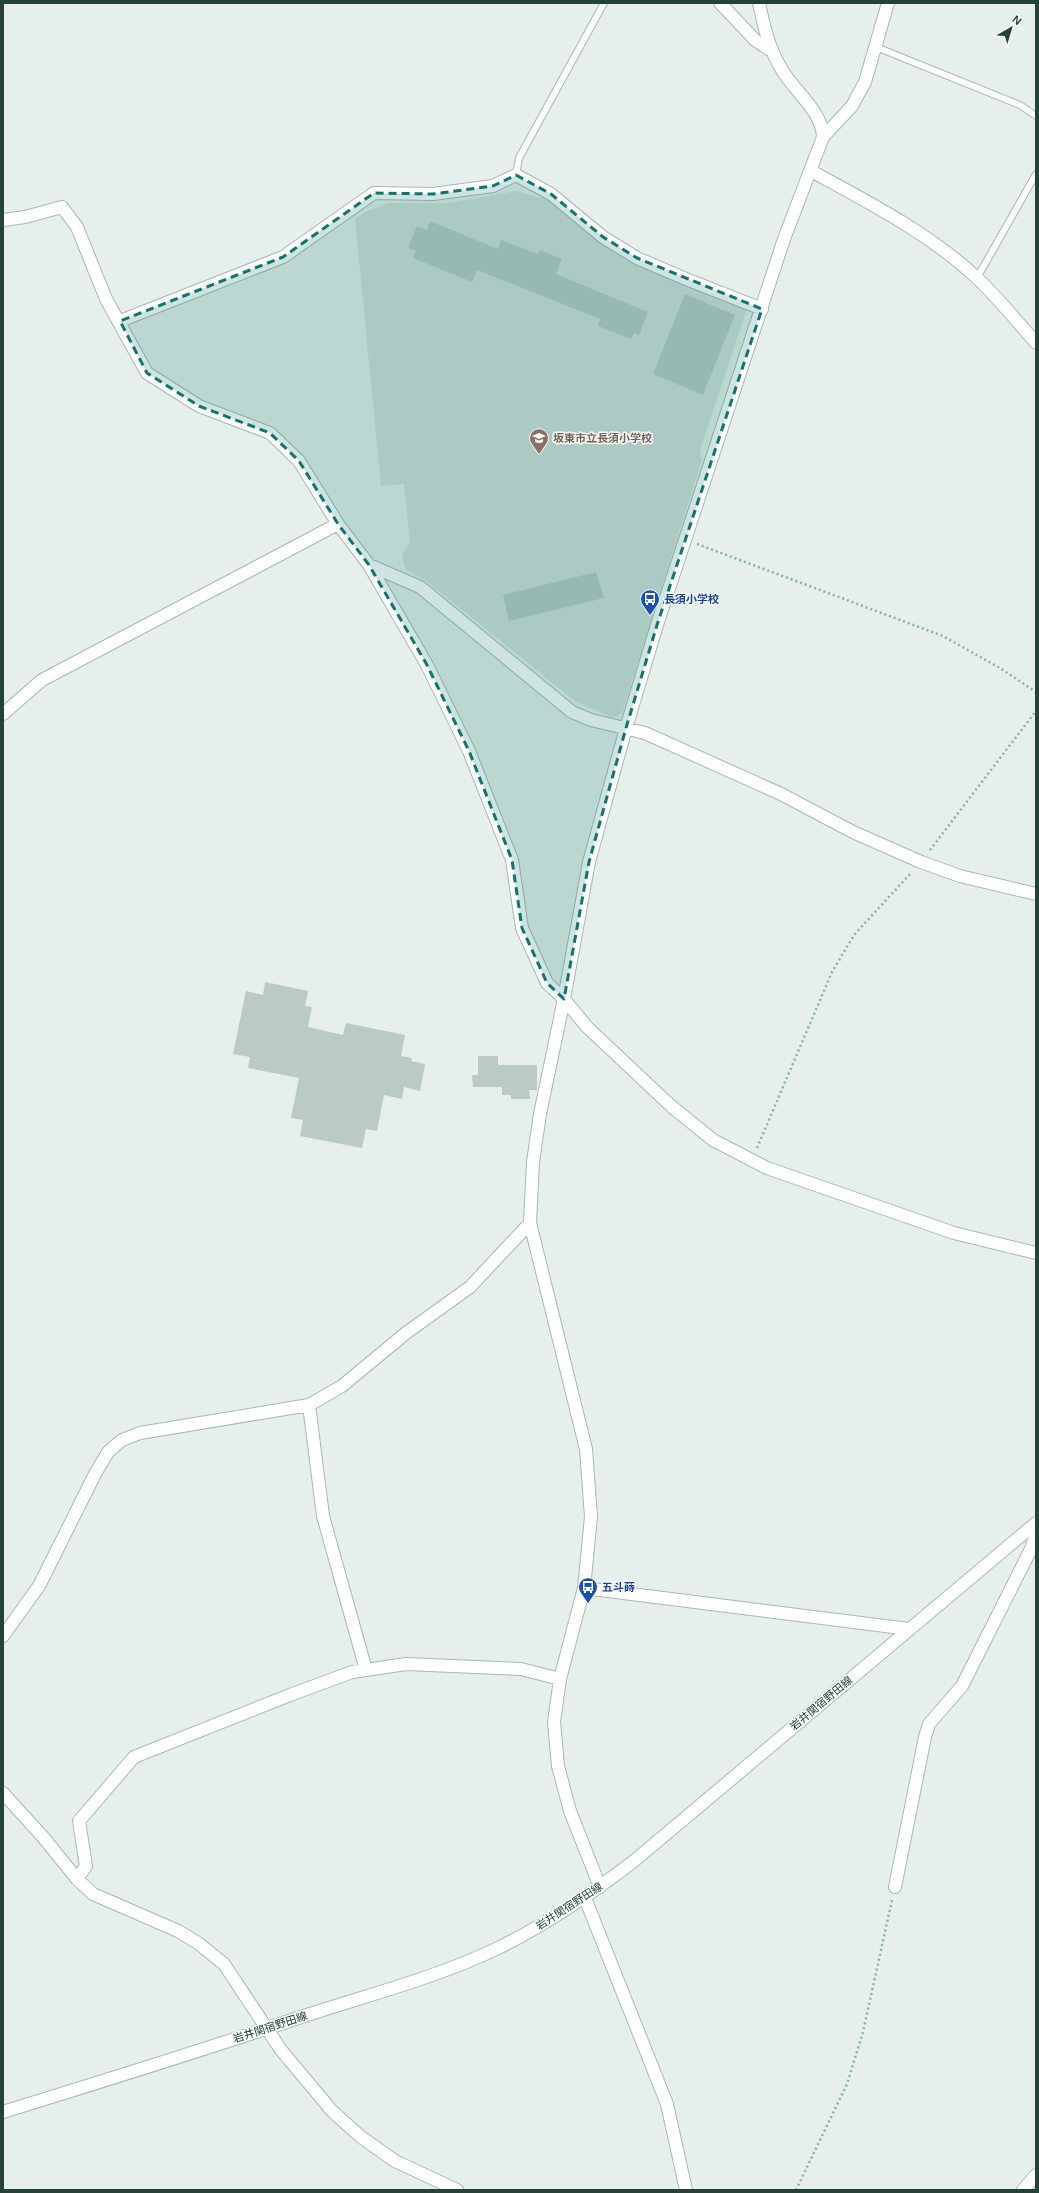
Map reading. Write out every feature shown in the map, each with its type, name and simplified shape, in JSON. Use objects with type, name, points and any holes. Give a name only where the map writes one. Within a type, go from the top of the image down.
[{"type":"street","points":[[720,3],[755,40],[772,51]]},
{"type":"street","points":[[759,3],[765,32],[772,51],[782,71],[821,123],[823,137]]},
{"type":"street","points":[[600,1887],[570,1811],[558,1766],[554,1722],[560,1678],[584,1588],[590,1517],[586,1449],[530,1223],[533,1162],[540,1114],[564,999],[589,862],[626,728],[657,626],[784,239],[823,137],[852,106],[866,82],[888,3]]},
{"type":"street","points":[[811,171],[884,211],[933,244],[977,278],[1036,343]]},
{"type":"street","points":[[120,321],[283,257],[374,193],[433,194],[493,186],[516,175],[551,194],[603,237],[637,258],[762,309]]},
{"type":"street","points":[[3,220],[25,217],[62,207],[77,227],[106,299],[120,321],[147,373],[199,406],[270,432],[299,461],[338,524],[369,565],[427,665],[469,752],[512,860],[522,928],[547,982],[587,1026],[671,1106],[713,1140],[767,1168],[954,1233],[1036,1253]]},
{"type":"street","points":[[3,714],[42,680],[338,524]]},
{"type":"street","points":[[369,565],[420,587],[572,712],[591,720],[645,733],[781,794],[853,832],[921,862],[960,876],[1036,894]]},
{"type":"street","points":[[3,1636],[39,1586],[98,1468],[108,1452],[122,1440],[140,1433],[309,1405],[342,1386],[406,1333],[470,1287],[530,1223]]},
{"type":"street","points":[[309,1405],[323,1516],[366,1670]]},
{"type":"street","name":"岩井関宿野田線","points":[[3,2112],[267,2029],[455,1966],[495,1949],[540,1926],[585,1898],[634,1861],[1036,1523]]},
{"type":"street","points":[[895,1887],[925,1738],[930,1724],[962,1686],[1031,1549],[1036,1534]]},
{"type":"street","points":[[584,1588],[909,1629]]},
{"type":"street","points":[[77,1879],[86,1866],[79,1821],[134,1757],[352,1672],[406,1664],[521,1669],[560,1678]]},
{"type":"street","points":[[3,1792],[43,1837],[77,1879],[93,1894],[178,1931],[198,1943],[224,1964],[281,2050],[332,2111],[361,2136],[395,2160],[457,2190]]},
{"type":"street","points":[[585,1898],[667,2104],[686,2190]]},
{"type":"street","points":[[1023,2190],[1036,2175]]},
{"type":"lane","points":[[516,175],[519,158],[604,3]]},
{"type":"lane","points":[[876,47],[1020,105],[1036,116]]},
{"type":"lane","points":[[977,278],[1036,174]]},
{"type":"path","points":[[685,539],[752,566],[943,636],[1000,668],[1036,692]]},
{"type":"path","points":[[752,1160],[832,972],[854,935],[921,862],[1036,711]]},
{"type":"path","points":[[796,2190],[847,2084],[863,2032],[895,1887]]},
{"type":"highlighted area","points":[[516,175],[551,194],[603,237],[637,258],[762,309],[657,625],[626,728],[589,862],[564,999],[547,983],[522,928],[512,860],[469,751],[427,665],[369,565],[338,524],[299,461],[270,433],[199,406],[147,373],[120,321],[283,257],[374,193],[433,194],[493,186]]},
{"type":"shaded area","name":"坂東市立長須小学校","points":[[516,191],[556,202],[625,260],[747,309],[700,450],[702,460],[622,713],[613,718],[575,701],[425,580],[406,570],[402,556],[410,541],[404,484],[381,486],[355,219],[365,212],[388,203],[448,203]]},
{"type":"building","points":[[430,221],[498,249],[501,240],[538,254],[540,250],[562,259],[556,274],[648,312],[639,335],[634,333],[631,339],[598,326],[600,319],[477,270],[472,282],[413,258],[416,251],[408,248],[417,226],[427,230]]},
{"type":"building","points":[[685,294],[735,315],[703,395],[653,374]]},
{"type":"building","points":[[596,572],[604,598],[509,621],[503,595]]},
{"type":"building","points":[[265,982],[308,991],[305,1006],[312,1007],[308,1027],[343,1035],[346,1023],[405,1035],[401,1056],[412,1058],[411,1061],[425,1064],[420,1091],[404,1087],[402,1099],[384,1095],[377,1131],[366,1129],[362,1148],[300,1136],[303,1120],[291,1118],[299,1078],[248,1068],[250,1057],[233,1054],[246,991],[263,995]]},
{"type":"building","points":[[478,1056],[498,1056],[498,1065],[537,1065],[537,1090],[529,1090],[530,1099],[511,1099],[511,1095],[502,1095],[502,1087],[473,1087],[472,1075],[478,1075]]},
{"type":"place","name":"坂東市立長須小学校","points":[[539,455]]},
{"type":"place","name":"長須小学校","points":[[650,616]]},
{"type":"place","name":"五斗蒔","points":[[588,1604]]}]
